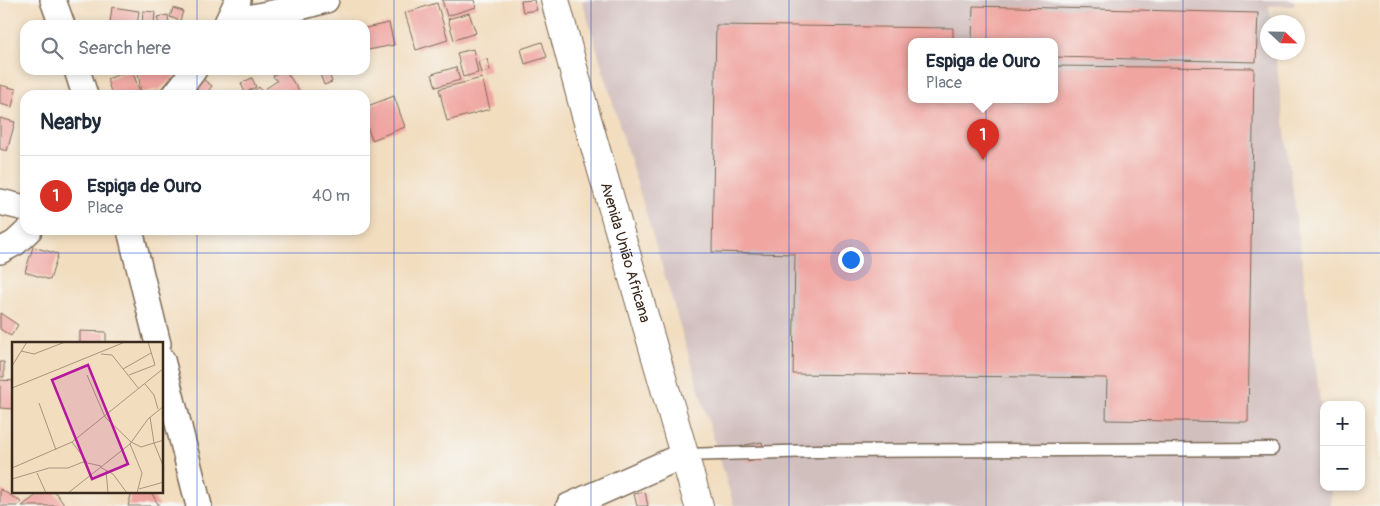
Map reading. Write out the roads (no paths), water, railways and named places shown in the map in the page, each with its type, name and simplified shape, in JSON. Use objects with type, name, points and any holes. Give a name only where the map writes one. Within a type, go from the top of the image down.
[{"type":"main road","name":"Avenida União Africana","points":[[555,0],[585,112],[699,506]]},
{"type":"street","points":[[53,0],[60,20]]},
{"type":"street","points":[[231,16],[297,8],[326,0]]},
{"type":"street","points":[[79,75],[83,90]]},
{"type":"street","points":[[179,90],[190,75]]},
{"type":"street","points":[[0,202],[20,207]]},
{"type":"street","points":[[0,251],[15,243],[24,235]]},
{"type":"street","points":[[131,235],[158,342]]},
{"type":"street","points":[[164,368],[199,506]]},
{"type":"street","points":[[569,506],[684,455]]},
{"type":"lane","points":[[684,455],[816,450],[1272,449]]},
{"type":"place","name":"Espiga de Ouro","points":[[983,160]]}]
